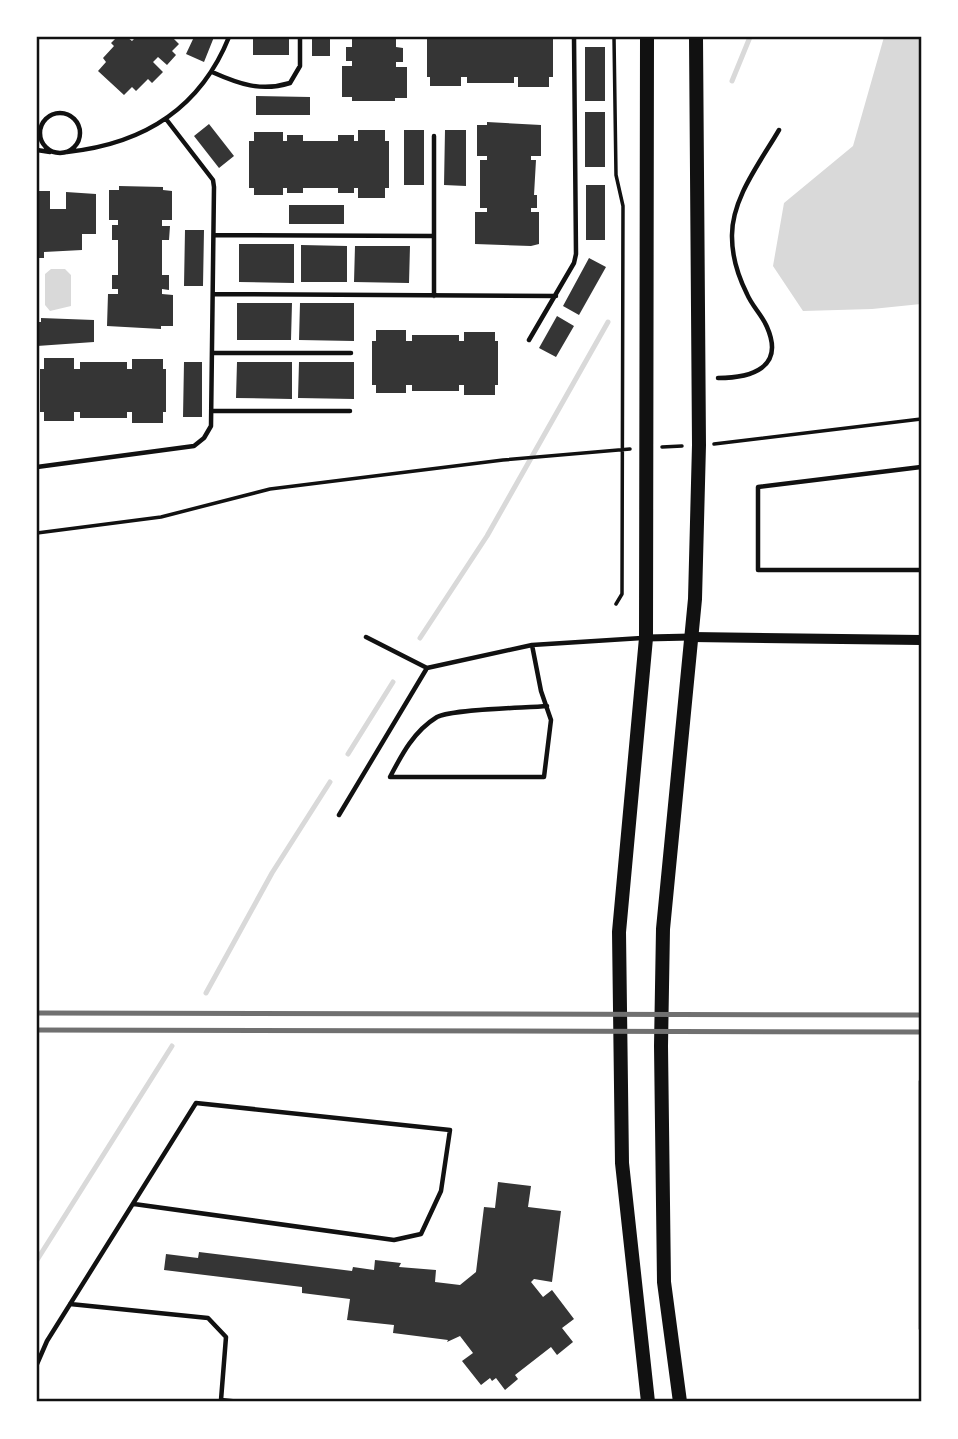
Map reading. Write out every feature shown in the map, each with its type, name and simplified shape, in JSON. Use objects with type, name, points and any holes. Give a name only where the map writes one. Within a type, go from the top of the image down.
[{"type":"main road","points":[[647,37],[646,638],[620,932],[622,1163],[648,1402]]},
{"type":"main road","points":[[680,1402],[664,1282],[662,981],[672,814],[692,637],[699,445],[696,37]]},
{"type":"street","points":[[646,638],[921,639]]},
{"type":"lane","points":[[37,150],[68,152],[113,145],[166,119],[192,96],[212,72],[229,37]]},
{"type":"lane","points":[[212,72],[248,87],[276,87],[290,83],[300,66],[300,37]]},
{"type":"lane","points":[[529,340],[556,296],[576,254],[574,37]]},
{"type":"lane","points":[[52,152],[41,141],[40,133],[46,119],[60,113],[74,119],[80,133],[74,147],[68,152]]},
{"type":"lane","points":[[37,467],[194,446],[211,426],[213,180],[166,119]]},
{"type":"lane","points":[[718,378],[739,378],[760,371],[769,359],[771,346],[767,327],[747,295],[735,261],[732,236],[736,209],[779,130]]},
{"type":"lane","points":[[434,136],[434,296]]},
{"type":"lane","points":[[214,235],[434,236]]},
{"type":"lane","points":[[213,294],[556,296]]},
{"type":"lane","points":[[213,353],[351,353]]},
{"type":"lane","points":[[213,411],[351,411]]},
{"type":"lane","points":[[921,467],[758,487],[758,570],[921,570]]},
{"type":"lane","points":[[366,637],[427,668],[532,645],[646,638]]},
{"type":"lane","points":[[532,645],[551,720],[544,777],[390,777],[404,749],[425,726],[440,715],[547,706]]},
{"type":"lane","points":[[339,815],[427,668]]},
{"type":"lane","points":[[921,1081],[921,1329]]},
{"type":"lane","points":[[37,1364],[47,1341],[196,1103],[450,1130],[441,1191],[421,1234],[394,1240],[134,1204]]},
{"type":"lane","points":[[70,1304],[208,1318],[226,1337],[221,1401],[240,1402]]},
{"type":"path","points":[[614,37],[616,176],[623,206],[624,449],[622,594],[616,604]]},
{"type":"path","points":[[37,533],[161,517],[270,489],[565,453],[718,444],[921,419]]},
{"type":"shaded area","points":[[884,37],[921,37],[921,304],[803,311],[773,266],[784,203],[853,146]]},
{"type":"shaded area","points":[[51,269],[65,269],[71,275],[71,306],[50,311],[45,305],[45,274]]},
{"type":"building","points":[[117,37],[127,37],[132,41],[136,37],[172,37],[179,44],[172,51],[176,55],[167,65],[158,57],[153,62],[163,72],[152,83],[148,79],[136,91],[132,87],[124,95],[98,71],[106,62],[103,58],[114,46],[111,43]]},
{"type":"building","points":[[194,37],[214,37],[204,62],[186,54]]},
{"type":"building","points":[[253,37],[289,37],[289,55],[253,55]]},
{"type":"building","points":[[312,37],[330,37],[330,56],[312,56]]},
{"type":"building","points":[[352,37],[396,37],[396,47],[403,48],[403,62],[396,62],[396,67],[407,67],[407,98],[395,98],[395,101],[352,101],[352,97],[342,97],[342,66],[352,66],[352,61],[346,61],[346,47],[352,47]]},
{"type":"building","points":[[427,37],[553,37],[553,77],[549,77],[549,87],[518,87],[518,77],[514,77],[514,83],[467,83],[467,77],[461,77],[461,86],[430,86],[430,77],[427,77]]},
{"type":"building","points":[[585,47],[605,47],[605,101],[585,101]]},
{"type":"building","points":[[256,96],[310,97],[310,115],[256,115]]},
{"type":"building","points":[[585,112],[605,112],[605,167],[585,167]]},
{"type":"building","points":[[487,122],[541,125],[541,156],[531,156],[531,160],[536,160],[534,195],[537,195],[537,208],[531,208],[531,212],[539,212],[539,244],[475,244],[475,212],[487,212],[487,208],[480,208],[480,160],[487,160],[487,156],[477,156],[477,125],[487,125]]},
{"type":"building","points":[[209,124],[234,156],[219,168],[194,136]]},
{"type":"building","points":[[358,130],[385,130],[385,141],[389,141],[389,188],[385,188],[385,198],[358,198],[358,188],[354,188],[354,193],[338,193],[338,188],[303,188],[303,193],[287,193],[287,188],[283,188],[283,195],[254,195],[254,188],[249,188],[249,141],[254,141],[254,132],[283,132],[283,141],[287,141],[287,135],[303,135],[303,141],[338,141],[338,135],[354,135],[354,141],[358,141]]},
{"type":"building","points":[[404,130],[424,130],[424,185],[404,185]]},
{"type":"building","points":[[445,130],[466,130],[466,186],[444,185]]},
{"type":"building","points":[[586,185],[605,185],[605,240],[586,240]]},
{"type":"building","points":[[119,186],[163,187],[163,190],[172,191],[172,220],[162,220],[162,226],[170,226],[169,240],[162,240],[162,275],[169,275],[169,290],[162,289],[162,294],[173,295],[173,326],[161,326],[161,329],[107,326],[108,294],[118,294],[118,289],[112,289],[112,275],[118,275],[118,240],[112,240],[112,225],[118,225],[118,220],[109,220],[109,190],[119,190]]},
{"type":"building","points":[[37,191],[50,191],[50,209],[66,209],[66,192],[96,194],[96,234],[82,234],[82,250],[44,252],[44,258],[37,258]]},
{"type":"building","points":[[289,205],[344,205],[344,224],[289,224]]},
{"type":"building","points":[[185,230],[204,230],[203,286],[184,286]]},
{"type":"building","points":[[239,244],[294,244],[294,283],[239,282]]},
{"type":"building","points":[[301,245],[347,246],[347,282],[301,282]]},
{"type":"building","points":[[355,246],[410,246],[409,283],[354,282]]},
{"type":"building","points":[[589,258],[606,267],[579,315],[563,306]]},
{"type":"building","points":[[237,303],[292,303],[291,340],[237,340]]},
{"type":"building","points":[[300,303],[354,303],[354,341],[299,340]]},
{"type":"building","points":[[557,316],[574,326],[556,357],[539,348]]},
{"type":"building","points":[[41,318],[94,320],[94,342],[37,346],[37,322],[41,322]]},
{"type":"building","points":[[376,330],[406,330],[406,341],[412,341],[412,335],[459,335],[459,341],[464,341],[464,332],[495,332],[495,341],[498,341],[498,385],[495,385],[495,395],[464,395],[464,385],[459,385],[459,391],[412,391],[412,385],[406,385],[406,393],[376,393],[376,385],[372,385],[372,341],[376,341]]},
{"type":"building","points":[[44,358],[74,358],[74,369],[80,369],[80,362],[127,362],[127,369],[132,369],[132,359],[163,359],[163,369],[166,369],[166,412],[163,412],[163,423],[132,423],[132,412],[127,412],[127,418],[80,418],[80,412],[74,412],[74,421],[44,421],[44,412],[40,412],[40,369],[44,369]]},
{"type":"building","points":[[184,362],[202,362],[202,417],[183,417]]},
{"type":"building","points":[[237,362],[292,362],[292,399],[236,398]]},
{"type":"building","points":[[299,362],[354,362],[354,399],[298,398]]},
{"type":"building","points":[[498,1182],[531,1186],[528,1207],[561,1211],[552,1282],[534,1279],[531,1282],[543,1297],[552,1290],[574,1319],[562,1328],[573,1342],[557,1355],[551,1347],[515,1375],[518,1379],[505,1390],[496,1378],[492,1381],[490,1378],[481,1385],[462,1361],[473,1353],[460,1336],[447,1342],[448,1340],[393,1333],[394,1325],[347,1320],[350,1299],[302,1293],[302,1287],[164,1270],[166,1254],[198,1258],[199,1252],[352,1271],[353,1267],[374,1270],[375,1260],[401,1263],[399,1267],[436,1270],[435,1282],[460,1285],[476,1272],[484,1207],[495,1208]]},
{"type":"waterway","points":[[732,81],[750,37]]},
{"type":"waterway","points":[[420,638],[487,536],[608,322]]},
{"type":"waterway","points":[[348,754],[393,682]]},
{"type":"waterway","points":[[206,993],[272,873],[330,782]]},
{"type":"waterway","points":[[37,1260],[172,1046]]},
{"type":"railway","points":[[37,1013],[921,1015]]},
{"type":"railway","points":[[37,1030],[921,1032]]}]
